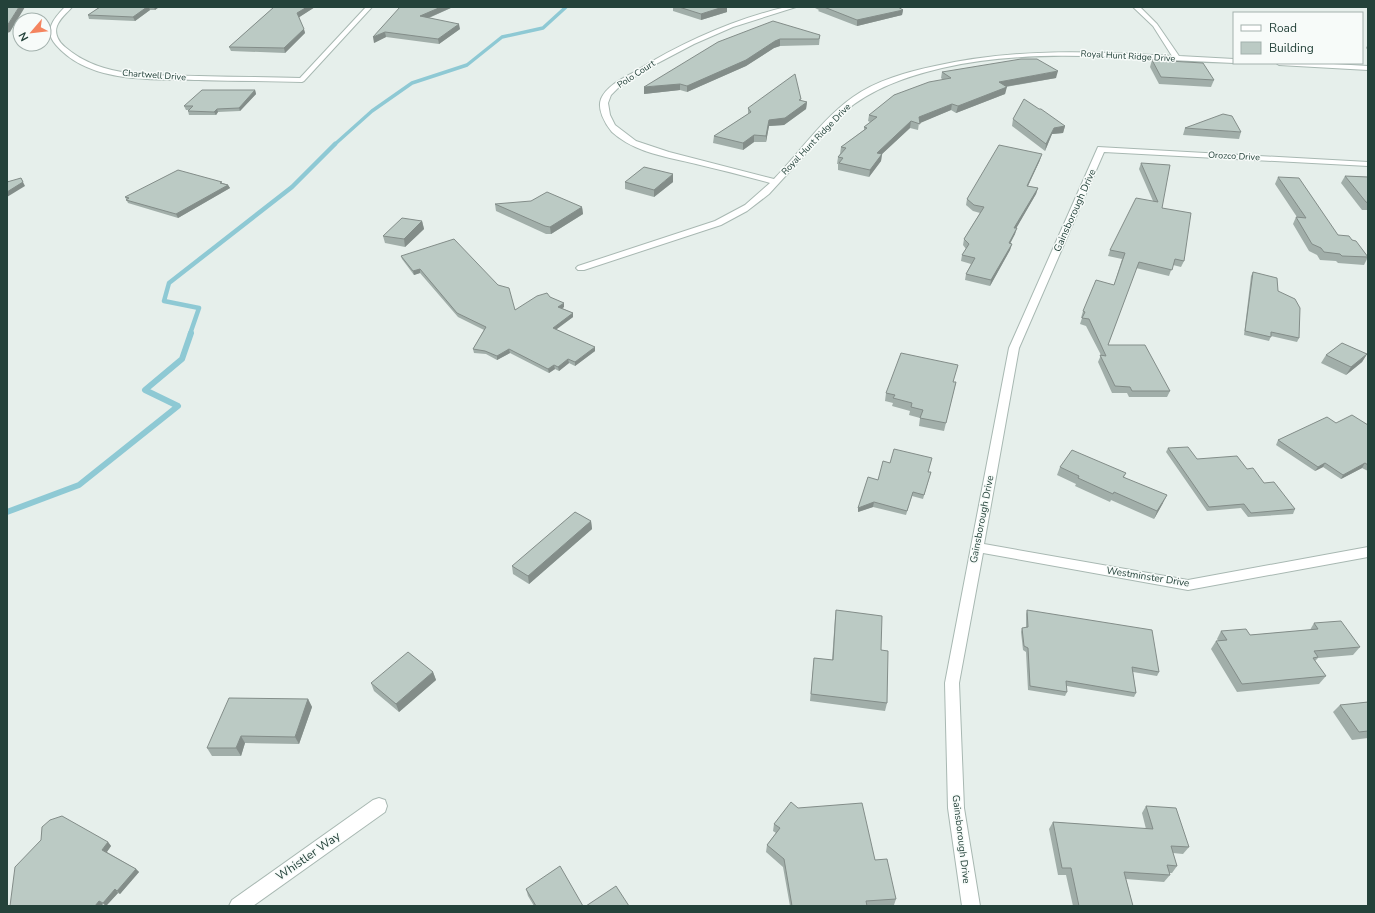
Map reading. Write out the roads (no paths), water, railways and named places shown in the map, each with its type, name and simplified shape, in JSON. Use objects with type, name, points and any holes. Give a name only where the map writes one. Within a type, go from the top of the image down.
[{"type":"street","name":"Chartwell Drive","points":[[69,7],[53,24],[53,34],[58,43],[71,56],[100,69],[127,74],[161,77],[302,80],[369,7]]},
{"type":"street","name":"Polo Court","points":[[775,182],[656,151],[634,142],[614,129],[606,117],[604,101],[612,89],[662,57],[694,40],[736,23],[793,7]]},
{"type":"street","points":[[1136,7],[1155,25],[1178,59]]},
{"type":"street","name":"Royal Hunt Ridge Drive","points":[[581,268],[718,223],[751,205],[775,182],[843,108],[874,88],[913,73],[958,62],[1026,54],[1092,54],[1233,61]]},
{"type":"street","points":[[1297,64],[1368,68]]},
{"type":"street","name":"Orozco Drive","points":[[1101,149],[1368,164]]},
{"type":"street","name":"Gainsborough Drive","points":[[971,906],[956,808],[952,683],[1014,348],[1101,149]]},
{"type":"street","name":"Westminster Drive","points":[[976,547],[1188,585],[1368,552]]},
{"type":"street","name":"Whistler Way","points":[[238,906],[379,806]]},
{"type":"waterway","points":[[334,145],[372,111],[412,83],[467,65],[502,37],[543,28],[566,7]]},
{"type":"waterway","points":[[190,334],[199,308],[164,301],[169,283],[292,187],[334,145]]},
{"type":"waterway","points":[[7,512],[79,485],[178,406],[145,390],[182,359],[191,333]]}]
